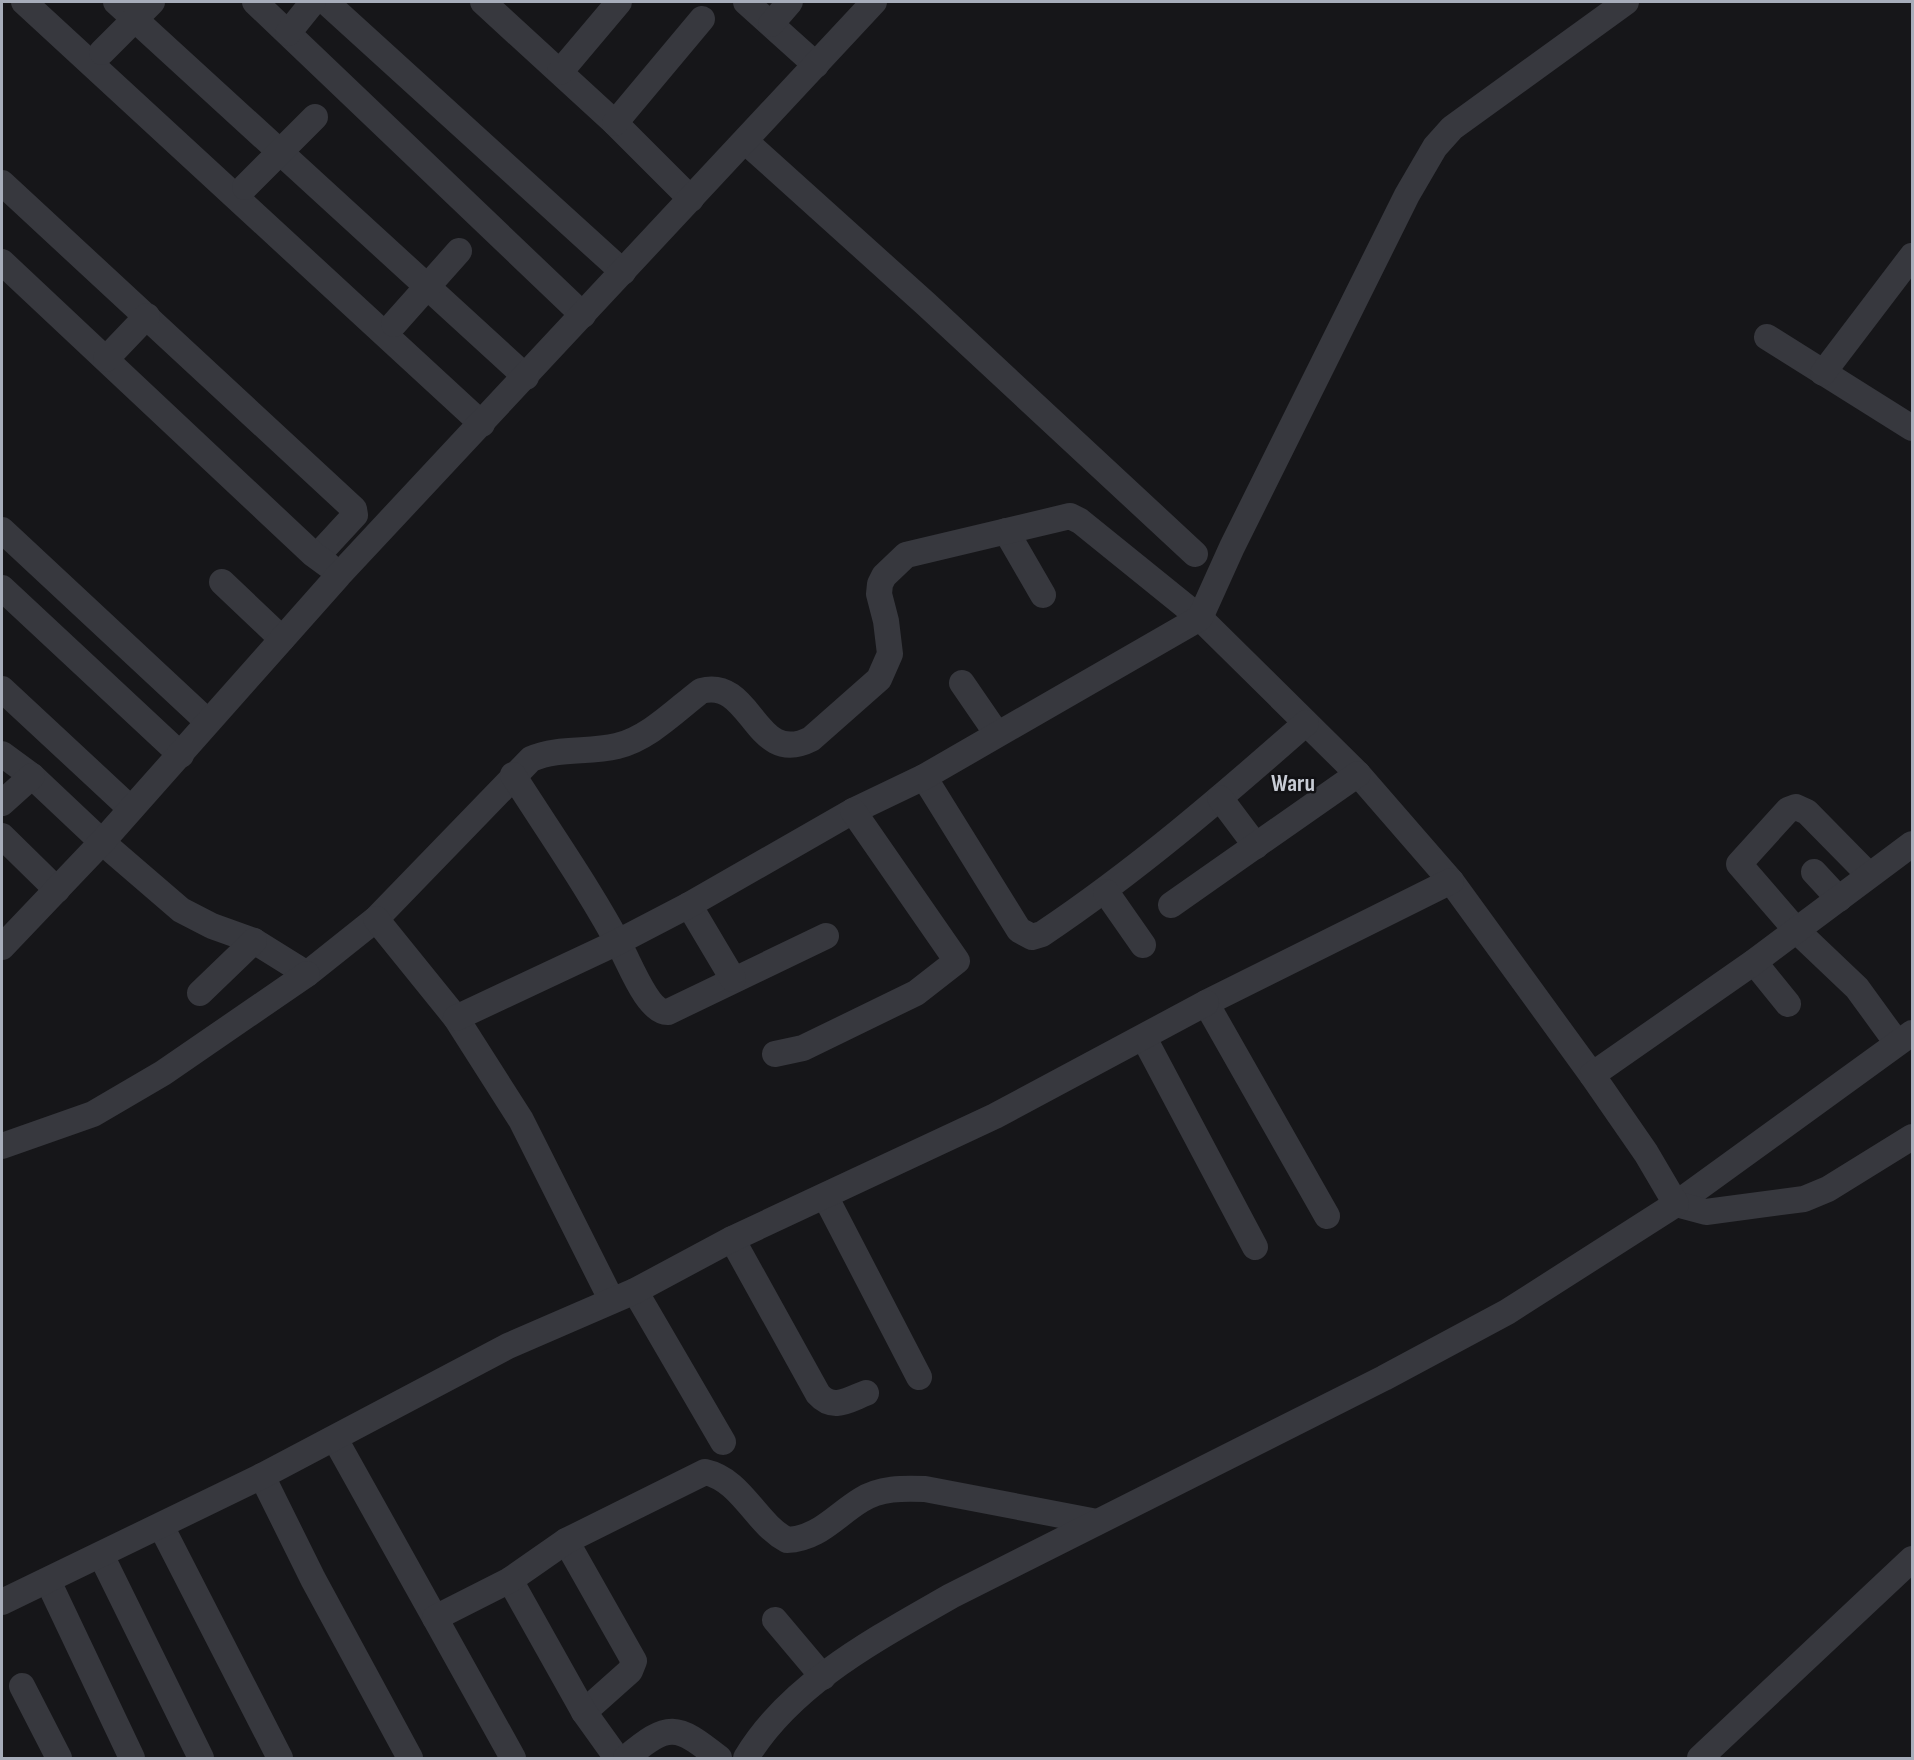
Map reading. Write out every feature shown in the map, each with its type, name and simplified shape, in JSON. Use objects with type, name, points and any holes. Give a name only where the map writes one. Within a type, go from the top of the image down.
[{"type":"street","points":[[24,2],[482,424]]},
{"type":"street","points":[[116,2],[143,10],[280,152],[526,377]]},
{"type":"street","points":[[255,2],[583,315]]},
{"type":"street","points":[[288,33],[313,2]]},
{"type":"street","points":[[326,2],[623,272]]},
{"type":"street","points":[[560,72],[619,2]]},
{"type":"street","points":[[746,2],[816,65]]},
{"type":"street","points":[[771,24],[790,2]]},
{"type":"street","points":[[2,945],[102,842],[339,575],[874,2]]},
{"type":"street","points":[[456,1018],[618,942],[689,905],[852,811],[924,777],[1200,618],[1232,547],[1407,195],[1435,147],[1452,128],[1626,2]]},
{"type":"street","points":[[500,7],[560,72],[691,199]]},
{"type":"street","points":[[102,52],[143,10]]},
{"type":"street","points":[[615,123],[702,19]]},
{"type":"street","points":[[245,187],[315,117]]},
{"type":"street","points":[[744,141],[926,304],[1195,554]]},
{"type":"street","points":[[2,183],[354,509],[355,515],[318,555]]},
{"type":"street","points":[[394,324],[459,251]]},
{"type":"street","points":[[1823,373],[1912,256]]},
{"type":"street","points":[[2,262],[313,554],[318,555],[339,575]]},
{"type":"street","points":[[106,359],[147,316]]},
{"type":"street","points":[[1767,337],[1912,428]]},
{"type":"street","points":[[2,1146],[93,1114],[163,1073],[307,974],[376,919],[531,759],[543,754],[598,750],[632,741],[701,691],[709,689],[729,694],[773,741],[787,746],[802,744],[811,739],[879,678],[886,666],[890,654],[890,640],[879,594],[884,576],[906,555],[1040,521],[1070,516],[1076,518],[1200,618],[1358,774],[1442,870],[1592,1075],[1646,1153],[1676,1204],[1706,1212],[1804,1199],[1828,1189],[1912,1137]]},
{"type":"street","points":[[2,530],[208,722]]},
{"type":"street","points":[[1006,531],[1043,595]]},
{"type":"street","points":[[222,582],[282,639]]},
{"type":"street","points":[[2,588],[181,755]]},
{"type":"street","points":[[962,682],[996,734]]},
{"type":"street","points":[[2,689],[131,809]]},
{"type":"street","points":[[924,777],[1022,933],[1032,937],[1042,934],[1106,892],[1306,723]]},
{"type":"street","points":[[2,754],[32,776],[102,842],[181,910],[212,926],[254,941],[307,974]]},
{"type":"street","points":[[1171,904],[1358,774]]},
{"type":"street","points":[[513,775],[618,942],[648,999],[664,1012],[826,936]]},
{"type":"street","points":[[2,803],[32,776]]},
{"type":"street","points":[[1220,798],[1256,846]]},
{"type":"street","points":[[746,1758],[783,1712],[823,1677],[891,1630],[941,1602],[1507,1312],[1676,1204],[1905,1038],[1796,930],[1739,864],[1788,810],[1796,807],[1807,812],[1869,875]]},
{"type":"street","points":[[775,1054],[803,1048],[916,993],[957,961],[852,811]]},
{"type":"street","points":[[2,836],[57,890]]},
{"type":"street","points":[[1592,1075],[1754,962],[1912,844]]},
{"type":"street","points":[[2,1602],[262,1476],[508,1346],[623,1295],[732,1239],[995,1116],[1144,1038],[1442,870]]},
{"type":"street","points":[[1814,872],[1839,899]]},
{"type":"street","points":[[1106,892],[1143,945]]},
{"type":"street","points":[[689,905],[733,979]]},
{"type":"street","points":[[376,919],[456,1018],[521,1120],[623,1295],[723,1442]]},
{"type":"street","points":[[200,993],[254,941]]},
{"type":"street","points":[[1754,962],[1788,1004]]},
{"type":"street","points":[[1206,1003],[1327,1216]]},
{"type":"street","points":[[1144,1038],[1255,1247]]},
{"type":"street","points":[[825,1196],[919,1377]]},
{"type":"street","points":[[732,1239],[824,1401],[837,1404],[866,1393]]},
{"type":"street","points":[[334,1439],[513,1758]]},
{"type":"street","points":[[435,1618],[510,1580],[567,1541],[705,1472],[716,1474],[733,1485],[765,1524],[787,1540],[812,1536],[861,1500],[876,1493],[899,1488],[925,1489],[1097,1522]]},
{"type":"street","points":[[262,1476],[313,1579],[410,1758]]},
{"type":"street","points":[[161,1526],[280,1758]]},
{"type":"street","points":[[567,1541],[634,1661],[630,1671],[584,1712]]},
{"type":"street","points":[[101,1555],[201,1758]]},
{"type":"street","points":[[1700,1758],[1912,1559]]},
{"type":"street","points":[[510,1580],[584,1712],[617,1758]]},
{"type":"street","points":[[48,1581],[132,1758]]},
{"type":"street","points":[[775,1620],[823,1677]]},
{"type":"street","points":[[22,1686],[58,1758]]},
{"type":"street","points":[[626,1758],[647,1741],[669,1731],[680,1731],[719,1758]]},
{"type":"district","name":"Waru","points":[[1293,783]]}]
